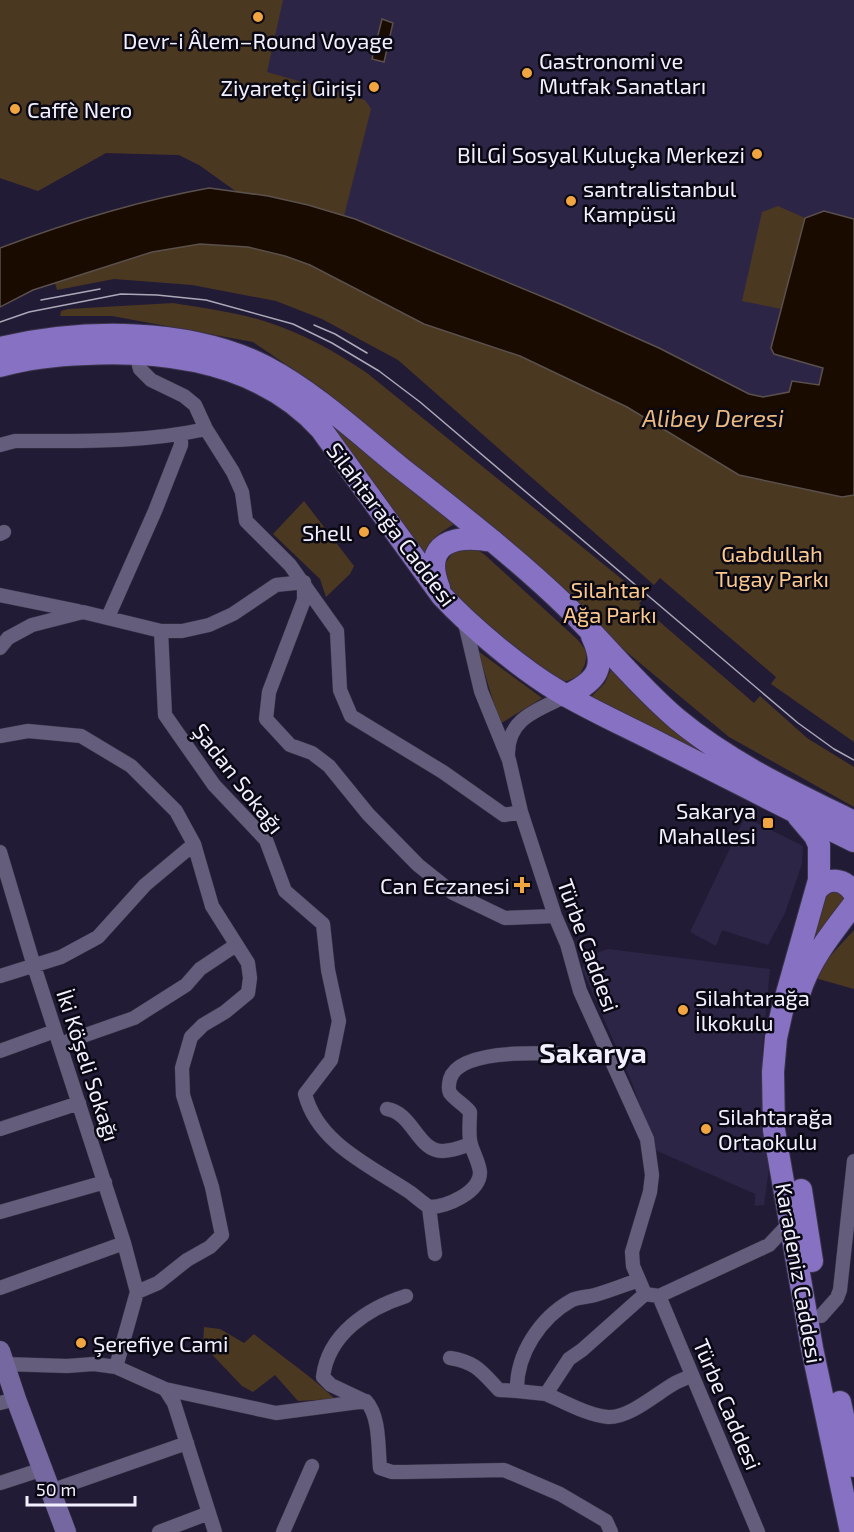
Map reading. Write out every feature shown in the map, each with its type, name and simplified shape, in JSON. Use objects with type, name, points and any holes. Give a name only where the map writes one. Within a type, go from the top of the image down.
[{"type":"main road","name":"Silahtarağa Caddesi","points":[[0,348],[36,340],[115,335],[188,342],[218,348],[241,356],[286,378],[493,541],[568,607],[678,719],[758,774],[854,822]]},
{"type":"main road","name":"Silahtarağa Caddesi","points":[[0,366],[31,359],[70,355],[136,354],[196,361],[236,373],[275,392],[309,416],[337,450],[442,596],[463,617],[535,674],[566,696],[854,841]]},
{"type":"main road","points":[[442,596],[434,572],[438,552],[453,540],[467,537],[493,541]]},
{"type":"main road","points":[[566,696],[586,686],[597,672],[599,656],[592,634]]},
{"type":"main road","name":"Karadeniz Caddesi","points":[[793,810],[808,826],[819,845],[820,867],[816,891],[782,1011],[774,1055],[774,1130],[812,1348],[851,1532]]},
{"type":"main road","points":[[816,891],[825,882],[840,881],[846,882],[854,892]]},
{"type":"main road","name":"Karadeniz Caddesi","points":[[851,910],[818,952],[803,980],[788,1050],[790,1131],[821,1316],[854,1466]]},
{"type":"main road","points":[[2,1358],[8,1401],[43,1469],[66,1532]]},
{"type":"street","points":[[136,354],[140,369],[151,380],[195,405],[242,492],[246,521],[290,565],[337,631],[340,690],[351,716],[443,772],[504,815],[521,812]]},
{"type":"street","points":[[0,445],[15,441],[110,441],[182,435],[206,429]]},
{"type":"street","points":[[108,617],[155,511],[181,445],[182,435]]},
{"type":"street","points":[[0,595],[108,617],[161,631],[182,632],[209,625],[233,614],[276,585],[304,582]]},
{"type":"street","points":[[304,582],[304,600],[269,692],[266,719],[290,745],[312,753],[329,766],[368,814],[410,856],[453,893],[505,918],[555,916]]},
{"type":"street","points":[[0,648],[8,638],[32,625],[83,612]]},
{"type":"street","name":"Türbe Caddesi","points":[[463,617],[481,691],[508,760],[521,812],[555,916],[567,944],[580,991],[647,1139],[652,1175],[650,1192],[632,1252],[633,1266],[645,1294]]},
{"type":"street","name":"Şadan Sokağı","points":[[161,631],[165,715],[214,785],[266,840],[285,891],[323,924],[328,970],[339,1021],[331,1060],[305,1094],[308,1104],[323,1128],[339,1146],[429,1207]]},
{"type":"street","points":[[508,760],[508,743],[514,728],[523,718],[566,696]]},
{"type":"street","points":[[0,735],[28,731],[81,736],[131,766],[176,811],[194,844],[212,906],[248,963],[250,978],[248,993],[191,1036],[182,1068],[183,1095],[212,1187],[222,1234],[210,1247],[187,1260],[158,1283],[137,1292],[116,1366]]},
{"type":"street","points":[[0,976],[61,957],[98,937],[145,885],[194,844]]},
{"type":"street","name":"İki Köşeli Sokağı","points":[[0,852],[34,966],[124,1243],[137,1292]]},
{"type":"street","points":[[0,1052],[134,1018],[186,985],[200,969],[236,945]]},
{"type":"street","points":[[435,1254],[429,1207],[438,1207],[455,1201],[478,1182],[480,1172],[471,1144],[470,1112],[450,1092],[449,1084],[455,1070],[462,1064],[479,1058],[545,1053],[610,1058]]},
{"type":"street","points":[[0,1129],[79,1103]]},
{"type":"street","points":[[387,1109],[400,1113],[421,1140],[436,1150],[443,1151],[471,1144]]},
{"type":"street","points":[[821,1316],[837,1298],[840,1290],[854,1161]]},
{"type":"street","points":[[0,1212],[105,1182]]},
{"type":"street","points":[[769,1245],[785,1228],[789,1218]]},
{"type":"street","points":[[0,1288],[124,1243]]},
{"type":"street","points":[[546,1394],[569,1359],[645,1294],[659,1296],[769,1245],[780,1244],[789,1248],[797,1256]]},
{"type":"street","points":[[517,1391],[517,1374],[528,1344],[559,1309],[574,1299],[639,1280]]},
{"type":"street","points":[[406,1296],[376,1307],[354,1324],[329,1352],[323,1377],[331,1385],[366,1401],[371,1406],[380,1467],[392,1472],[504,1470],[560,1494],[606,1521],[611,1532]]},
{"type":"street","name":"Türbe Caddesi","points":[[659,1296],[758,1532]]},
{"type":"street","points":[[2,1358],[67,1366],[94,1364],[116,1366],[165,1389],[276,1413],[366,1401]]},
{"type":"street","points":[[450,1358],[466,1360],[474,1365],[499,1390],[546,1394],[582,1410],[609,1417],[619,1415],[650,1400],[674,1383],[693,1376]]},
{"type":"street","points":[[165,1389],[174,1403],[215,1532]]},
{"type":"street","points":[[50,1491],[187,1443]]},
{"type":"street","points":[[283,1532],[312,1466]]},
{"type":"street","points":[[0,1483],[43,1469]]},
{"type":"street","points":[[159,1532],[209,1513]]},
{"type":"shaded area","name":"santralistanbul Kampüsü","points":[[0,0],[854,0],[854,219],[824,211],[774,354],[823,368],[819,386],[793,381],[789,392],[763,397],[749,394],[659,348],[560,304],[355,219],[308,205],[237,192],[199,165],[179,155],[106,153],[38,191],[0,178]]},
{"type":"shaded area","points":[[745,817],[803,846],[802,864],[785,913],[768,945],[722,930],[716,946],[690,932]]},
{"type":"shaded area","points":[[608,949],[770,969],[762,1052],[762,1111],[769,1168],[764,1205],[755,1206],[755,1194],[655,1150],[632,1083],[582,969],[585,959]]},
{"type":"green space","points":[[0,0],[283,0],[267,72],[365,100],[371,109],[344,216],[308,205],[237,192],[199,165],[179,155],[106,153],[38,191],[0,178]]},
{"type":"green space","points":[[778,206],[805,218],[781,309],[742,301],[762,212]]},
{"type":"green space","name":"Gabdullah Tugay Parkı","points":[[200,244],[248,247],[286,256],[310,265],[424,324],[520,356],[627,407],[739,475],[842,497],[854,495],[854,742],[771,684],[776,677],[660,578],[654,585],[398,360],[322,319],[276,301],[192,285],[114,279],[57,290],[55,283],[152,252]]},
{"type":"green space","name":"Silahtar Ağa Parkı","points":[[173,303],[219,310],[277,325],[317,343],[367,373],[644,597],[639,604],[754,703],[760,696],[807,738],[854,767],[854,807],[729,737],[623,649],[536,569],[395,453],[324,390],[253,342],[112,316],[60,316],[61,311],[68,309]]},
{"type":"green space","points":[[325,417],[456,523],[433,540],[423,555]]},
{"type":"green space","points":[[304,501],[354,566],[350,574],[326,597],[320,579],[273,534]]},
{"type":"green space","points":[[475,548],[578,640],[587,652],[585,664],[579,676],[567,681],[555,680],[445,590],[445,564],[453,552]]},
{"type":"green space","points":[[478,651],[542,698],[500,724]]},
{"type":"green space","points":[[612,667],[707,751],[703,757],[590,698],[605,683]]},
{"type":"green space","points":[[832,888],[845,897],[808,957],[817,909]]},
{"type":"green space","points":[[854,930],[854,989],[815,978],[822,965]]},
{"type":"green space","points":[[204,1327],[220,1329],[244,1343],[254,1334],[335,1399],[298,1401],[275,1375],[253,1392],[242,1386],[203,1345]]},
{"type":"water","points":[[382,19],[393,23],[384,62],[372,59]]},
{"type":"water","name":"Alibey Deresi","points":[[209,188],[268,196],[355,219],[560,304],[659,348],[749,394],[763,397],[789,392],[792,381],[819,385],[823,368],[774,354],[771,348],[805,218],[824,211],[854,219],[854,495],[842,497],[739,475],[627,407],[520,356],[424,324],[310,265],[248,247],[200,244],[152,252],[33,290],[0,307],[0,248],[103,213]]},
{"type":"tram line","points":[[41,300],[100,289]]},
{"type":"tram line","points":[[0,322],[29,312],[121,294],[157,295],[206,300],[293,324],[332,343],[379,371],[420,402],[798,723],[834,749],[854,760]]},
{"type":"tram line","points":[[314,325],[335,334],[367,353]]},
{"type":"place","name":"Devr-i Âlem–Round Voyage","points":[[258,17]]},
{"type":"place","name":"Gastronomi ve Mutfak Sanatları","points":[[527,73]]},
{"type":"place","name":"Ziyaretçi Girişi","points":[[374,87]]},
{"type":"place","name":"Caffè Nero","points":[[15,109]]},
{"type":"place","name":"BİLGİ Sosyal Kuluçka Merkezi","points":[[757,154]]},
{"type":"place","name":"santralistanbul Kampüsü","points":[[571,201]]},
{"type":"place","name":"Shell","points":[[364,532]]},
{"type":"place","name":"Sakarya Mahallesi","points":[[768,823]]},
{"type":"place","name":"Can Eczanesi","points":[[522,885]]},
{"type":"place","name":"Silahtarağa İlkokulu","points":[[683,1010]]},
{"type":"place","name":"Silahtarağa Ortaokulu","points":[[706,1129]]},
{"type":"place","name":"Şerefiye Cami","points":[[81,1343]]},
{"type":"district","name":"Sakarya","points":[[593,1052]]}]
